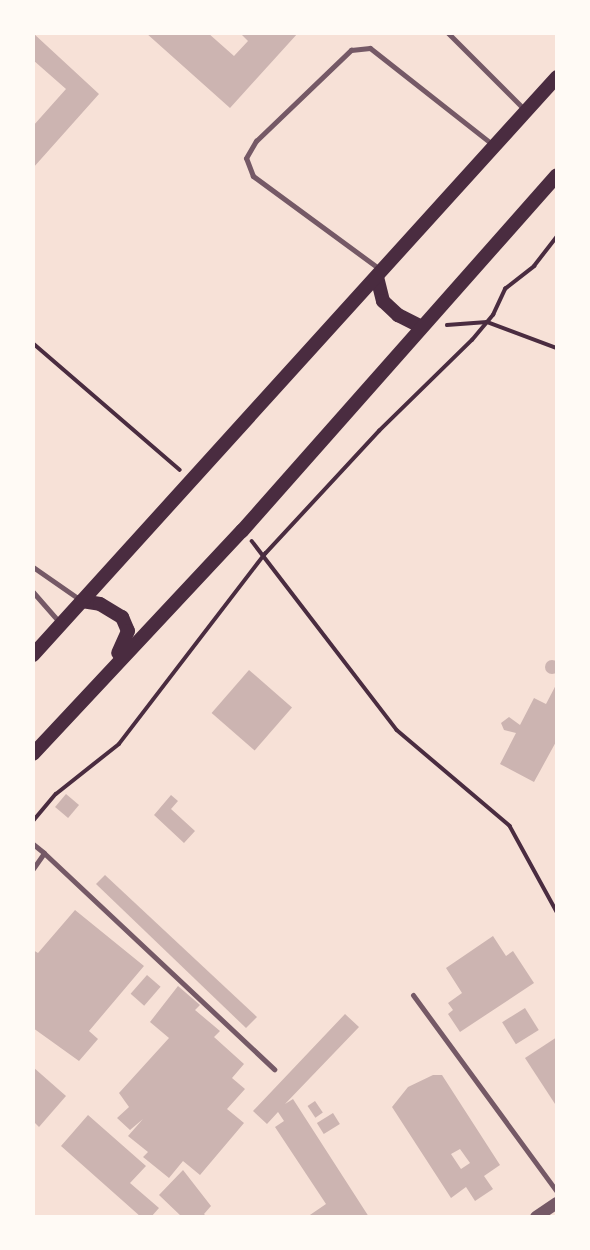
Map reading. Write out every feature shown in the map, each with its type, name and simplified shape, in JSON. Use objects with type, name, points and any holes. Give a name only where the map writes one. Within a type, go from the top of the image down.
[{"type":"main road","points":[[33,656],[190,479],[380,274],[557,77]]},
{"type":"main road","points":[[33,754],[242,531],[557,175]]},
{"type":"main road","points":[[380,274],[378,291],[390,308],[421,326]]},
{"type":"main road","points":[[82,601],[115,611],[128,631],[127,641],[102,678]]},
{"type":"street","points":[[536,1217],[557,1203]]},
{"type":"lane","points":[[448,33],[491,72],[526,111]]},
{"type":"lane","points":[[380,274],[253,176],[246,158],[256,141],[351,50],[370,48],[495,146]]},
{"type":"lane","points":[[33,567],[82,601]]},
{"type":"lane","points":[[33,592],[61,624]]},
{"type":"lane","points":[[33,844],[274,1069]]},
{"type":"lane","points":[[33,869],[44,853]]},
{"type":"lane","points":[[412,995],[557,1192]]},
{"type":"path","points":[[33,821],[56,794],[119,744],[265,554],[487,322],[505,289],[534,267],[557,237]]},
{"type":"path","points":[[421,326],[487,322],[557,348]]},
{"type":"path","points":[[33,343],[190,479]]},
{"type":"path","points":[[265,554],[397,730],[510,826],[557,912]]},
{"type":"building","points":[[33,33],[99,94],[33,168],[33,126],[66,89],[33,60]]},
{"type":"building","points":[[146,33],[208,33],[234,56],[248,41],[240,33],[298,33],[230,108]]},
{"type":"building","points":[[552,660],[557,662],[557,672],[552,674],[547,672],[545,667],[547,662]]},
{"type":"building","points":[[249,670],[292,707],[255,750],[212,713]]},
{"type":"building","points":[[557,683],[557,740],[534,782],[500,764],[516,733],[504,730],[501,723],[509,717],[520,725],[534,698],[546,704]]},
{"type":"building","points":[[66,794],[79,805],[68,818],[55,807]]},
{"type":"building","points":[[171,795],[178,801],[171,809],[195,831],[184,843],[154,815]]},
{"type":"building","points":[[105,875],[257,1017],[246,1028],[96,884]]},
{"type":"building","points":[[75,910],[144,966],[89,1031],[98,1039],[79,1061],[33,1028],[33,950],[38,953]]},
{"type":"building","points":[[493,936],[506,956],[513,951],[534,983],[460,1032],[448,1014],[453,1010],[448,1003],[462,993],[446,968]]},
{"type":"building","points":[[147,975],[161,987],[144,1006],[131,994]]},
{"type":"building","points":[[178,986],[200,1005],[195,1010],[220,1031],[214,1037],[244,1064],[232,1078],[245,1089],[227,1109],[244,1123],[200,1175],[183,1161],[169,1178],[143,1157],[148,1152],[128,1136],[143,1119],[130,1130],[117,1118],[129,1107],[119,1093],[169,1038],[150,1022]]},
{"type":"building","points":[[525,1008],[539,1030],[516,1044],[502,1022]]},
{"type":"building","points":[[345,1014],[359,1027],[285,1104],[293,1099],[369,1217],[307,1217],[326,1204],[275,1127],[284,1121],[278,1112],[267,1124],[253,1111]]},
{"type":"building","points":[[557,1037],[557,1107],[525,1058]]},
{"type":"building","points":[[33,1067],[66,1096],[39,1127],[33,1121]]},
{"type":"building","points":[[433,1075],[442,1075],[500,1165],[484,1176],[493,1189],[475,1201],[466,1187],[451,1198],[392,1107],[408,1087]],"holes":[[[460,1149],[470,1163],[461,1169],[451,1154]]]},
{"type":"building","points":[[315,1101],[323,1113],[315,1118],[308,1106]]},
{"type":"building","points":[[333,1113],[340,1124],[324,1134],[317,1123]]},
{"type":"building","points":[[88,1115],[146,1166],[130,1183],[159,1208],[151,1217],[141,1217],[61,1146]]},
{"type":"building","points":[[183,1170],[211,1206],[204,1214],[207,1217],[182,1217],[159,1195]]}]
